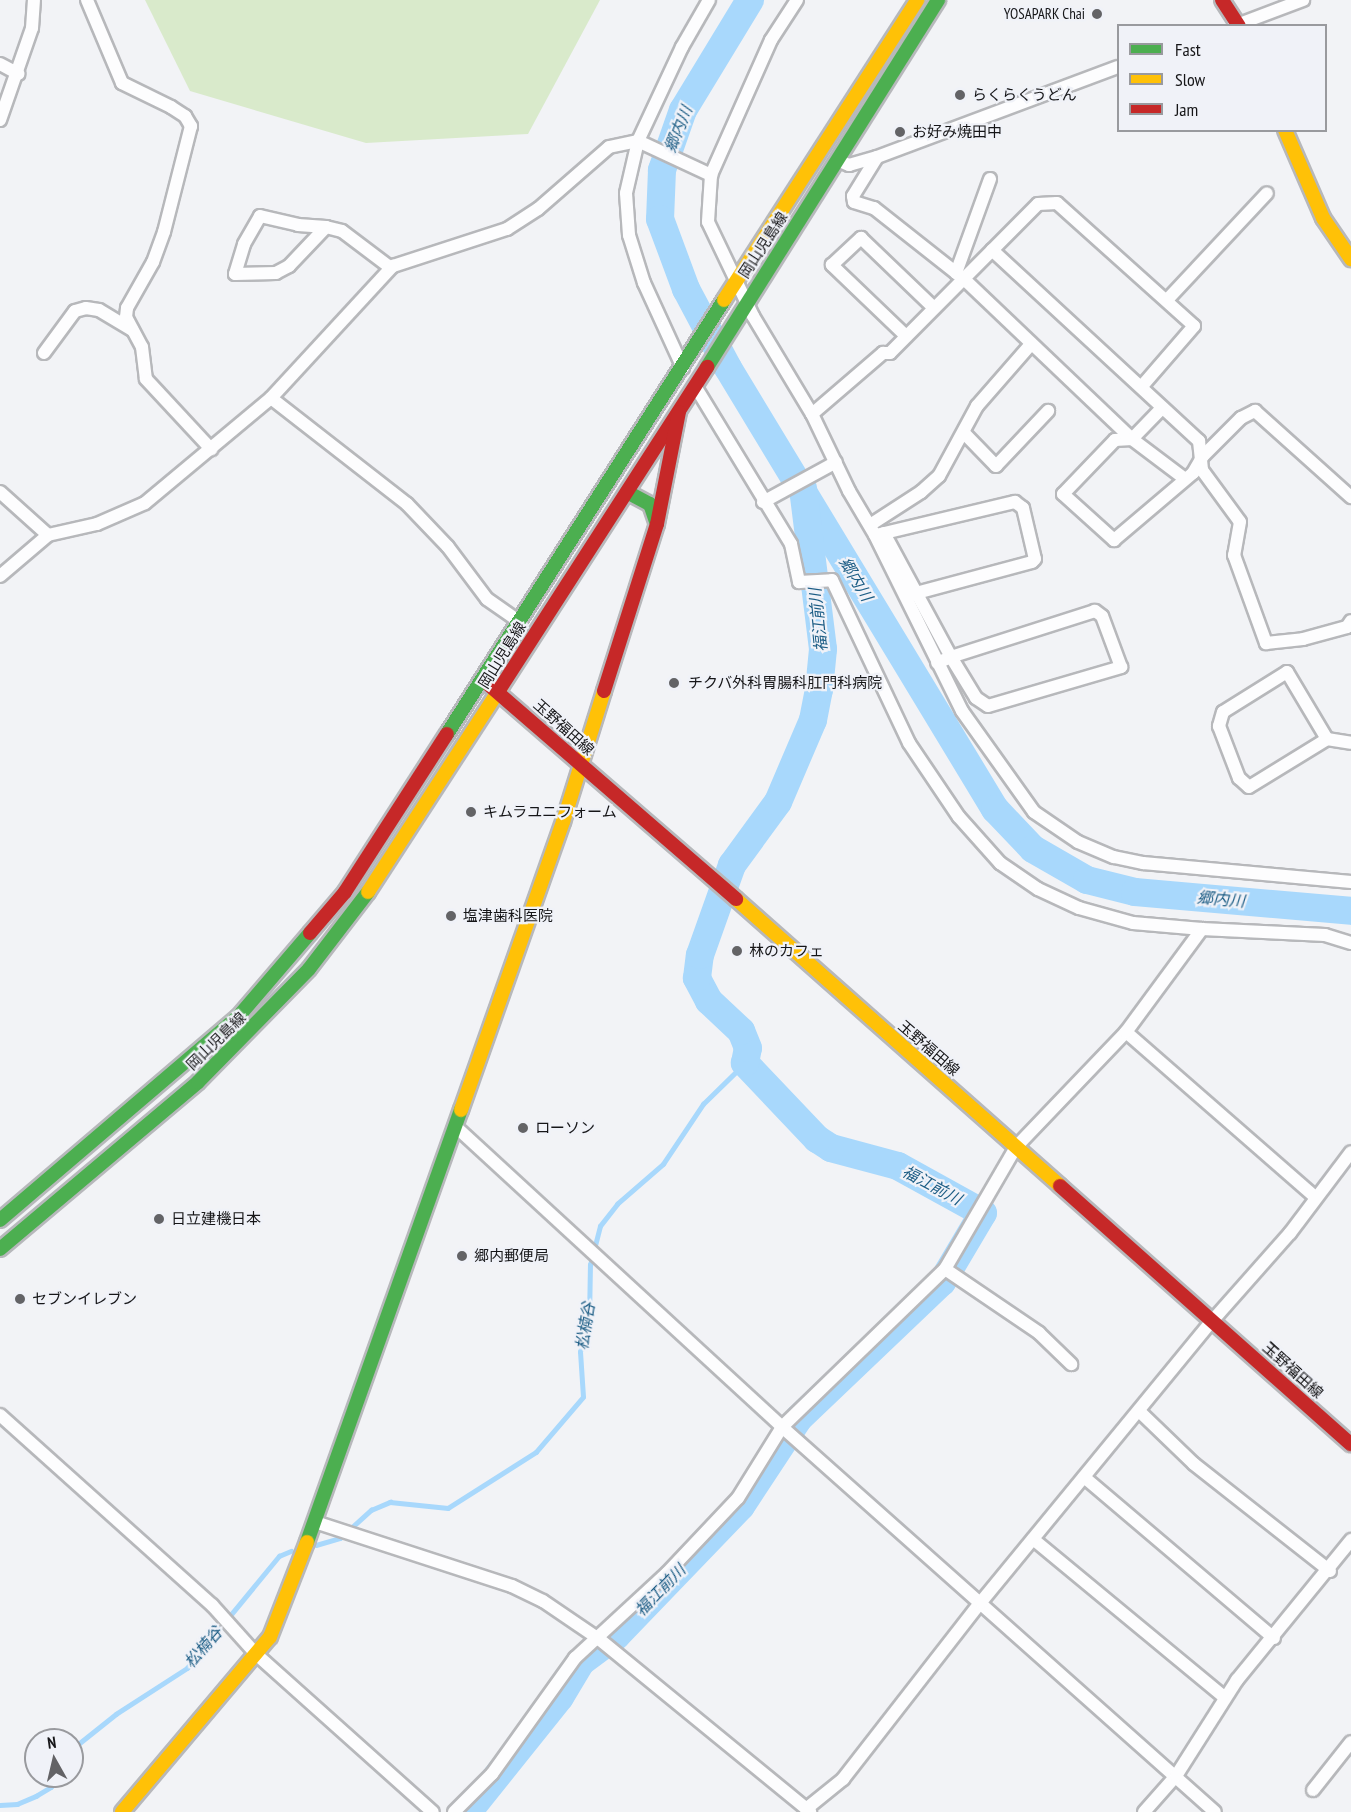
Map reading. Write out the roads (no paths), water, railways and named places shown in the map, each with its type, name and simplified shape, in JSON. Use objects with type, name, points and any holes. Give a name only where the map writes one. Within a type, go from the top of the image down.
[{"type":"main road","name":"岡山児島線","points":[[0,1220],[231,1023],[282,969],[345,892],[552,573],[917,0]]},
{"type":"main road","name":"岡山児島線","points":[[0,1249],[198,1082],[246,1036],[309,969],[353,914],[499,693],[679,412],[938,0]]},
{"type":"main road","points":[[1222,0],[1236,24]]},
{"type":"main road","points":[[876,63],[892,73]]},
{"type":"main road","points":[[1286,132],[1323,218],[1351,259]]},
{"type":"main road","points":[[122,1812],[256,1654],[282,1612],[456,1127],[580,765],[657,524],[679,425],[679,412]]},
{"type":"main road","points":[[627,492],[643,497],[657,524]]},
{"type":"main road","points":[[552,573],[566,586]]},
{"type":"main road","name":"玉野福田線","points":[[482,680],[732,895],[1351,1444]]},
{"type":"main road","points":[[231,1023],[246,1036]]},
{"type":"street","points":[[0,120],[19,74],[32,28],[34,0]]},
{"type":"street","points":[[87,0],[122,83],[171,107],[185,116],[191,126],[164,232],[153,262],[127,308],[132,330],[142,347],[146,379],[211,449]]},
{"type":"street","points":[[686,364],[644,283],[629,235],[626,193],[640,142],[682,47],[709,0]]},
{"type":"street","points":[[797,0],[771,40],[711,175],[708,222],[732,288],[812,414],[833,464],[876,531],[910,595],[951,657],[975,698],[988,706],[1121,667],[1102,616],[1095,611],[951,657],[937,663]]},
{"type":"street","points":[[1240,24],[1303,0]]},
{"type":"street","points":[[0,64],[19,74]]},
{"type":"street","points":[[837,160],[849,165],[877,157],[1117,68]]},
{"type":"street","points":[[0,576],[48,535],[97,524],[145,503],[271,398],[391,268],[507,229],[538,209],[609,147],[640,142],[711,175]]},
{"type":"street","points":[[877,157],[853,196],[854,202],[874,208],[960,276],[1132,439],[1185,479]]},
{"type":"street","points":[[960,276],[990,179]]},
{"type":"street","points":[[1167,300],[1267,193]]},
{"type":"street","points":[[812,414],[906,336],[934,308],[960,276],[992,250],[1038,204],[1057,203],[1194,326],[1142,386]]},
{"type":"street","points":[[326,227],[289,266],[276,273],[235,274],[244,244],[260,216],[326,227],[361,242],[391,268]]},
{"type":"street","points":[[906,336],[832,265],[861,238],[934,308]]},
{"type":"street","points":[[992,250],[1199,441],[1203,456],[1202,470],[1240,522],[1234,555],[1266,643],[1304,639],[1347,627],[1351,621]]},
{"type":"street","points":[[44,353],[75,311],[99,310],[132,330]]},
{"type":"street","points":[[876,531],[939,476],[977,406],[1031,344]]},
{"type":"street","points":[[697,383],[791,544],[799,582],[832,580],[909,743],[959,817],[1000,862],[1038,889],[1079,908],[1133,923],[1325,935],[1351,943]]},
{"type":"street","points":[[271,398],[407,504],[448,547],[487,599],[520,622]]},
{"type":"street","points":[[1162,408],[1132,439],[1115,440],[1063,494],[1114,540],[1185,479],[1203,456],[1241,418],[1254,411],[1351,497]]},
{"type":"street","points":[[964,433],[996,466],[1048,411]]},
{"type":"street","points":[[765,501],[833,464]]},
{"type":"street","points":[[0,492],[48,535]]},
{"type":"street","points":[[876,531],[1015,502],[1023,508],[1035,559],[1032,562],[910,595]]},
{"type":"street","points":[[910,595],[937,663],[962,711],[1009,781],[1034,812],[1078,842],[1114,857],[1143,863],[1351,882]]},
{"type":"street","points":[[1327,739],[1287,672],[1223,712],[1219,726],[1239,778],[1249,787],[1327,739],[1351,743]]},
{"type":"street","points":[[454,1812],[492,1774],[575,1658],[599,1640],[738,1498],[782,1427],[945,1269],[1016,1147],[1126,1032],[1202,928]]},
{"type":"street","points":[[1126,1032],[1315,1197]]},
{"type":"street","points":[[456,1127],[782,1427],[1215,1812]]},
{"type":"street","points":[[315,1522],[512,1586],[543,1600],[599,1640],[808,1810],[843,1779],[981,1602],[1213,1320],[1290,1233],[1351,1152]]},
{"type":"street","points":[[945,1269],[1039,1333],[1071,1364]]},
{"type":"street","points":[[1138,1411],[1194,1464],[1330,1571]]},
{"type":"street","points":[[0,1415],[224,1618],[256,1654],[433,1812]]},
{"type":"street","points":[[1084,1477],[1274,1638]]},
{"type":"street","points":[[1033,1539],[1225,1698]]},
{"type":"street","points":[[1144,1812],[1176,1776],[1225,1698],[1330,1571],[1351,1540]]},
{"type":"street","points":[[1313,1791],[1351,1742]]},
{"type":"waterway","name":"郷内川","points":[[750,0],[683,110],[662,170],[660,219],[686,289],[728,368],[995,809],[1033,849],[1087,880],[1135,892],[1351,911]]},
{"type":"waterway","name":"福江前川","points":[[468,1812],[560,1697],[581,1662],[616,1636],[741,1506],[799,1418],[942,1282],[983,1213],[898,1166],[831,1148],[817,1139],[745,1063],[748,1048],[741,1031],[709,1001],[697,978],[700,955],[732,865],[778,802],[813,720],[823,649],[803,488]]},
{"type":"waterway","name":"松楠谷","points":[[316,1545],[340,1538],[371,1510],[390,1502],[448,1508],[536,1452],[583,1397],[580,1352],[589,1320],[590,1265],[600,1226],[617,1204],[663,1164],[703,1104],[745,1063]]},
{"type":"waterway","name":"松楠谷","points":[[84,1739],[116,1714],[187,1668],[279,1556],[291,1551]]},
{"type":"waterway","name":"松楠谷","points":[[0,1805],[17,1804],[49,1788]]},
{"type":"place","name":"YOSAPARK Chai","points":[[1097,14]]},
{"type":"place","name":"らくらくうどん","points":[[960,95]]},
{"type":"place","name":"お好み焼田中","points":[[900,132]]},
{"type":"place","name":"チクバ外科胃腸科肛門科病院","points":[[674,683]]},
{"type":"place","name":"キムラユニフォーム","points":[[471,812]]},
{"type":"place","name":"塩津歯科医院","points":[[451,916]]},
{"type":"place","name":"林のカフェ","points":[[737,951]]},
{"type":"place","name":"ローソン","points":[[523,1128]]},
{"type":"place","name":"日立建機日本","points":[[159,1219]]},
{"type":"place","name":"郷内郵便局","points":[[462,1256]]},
{"type":"place","name":"セブンイレブン","points":[[20,1299]]}]
